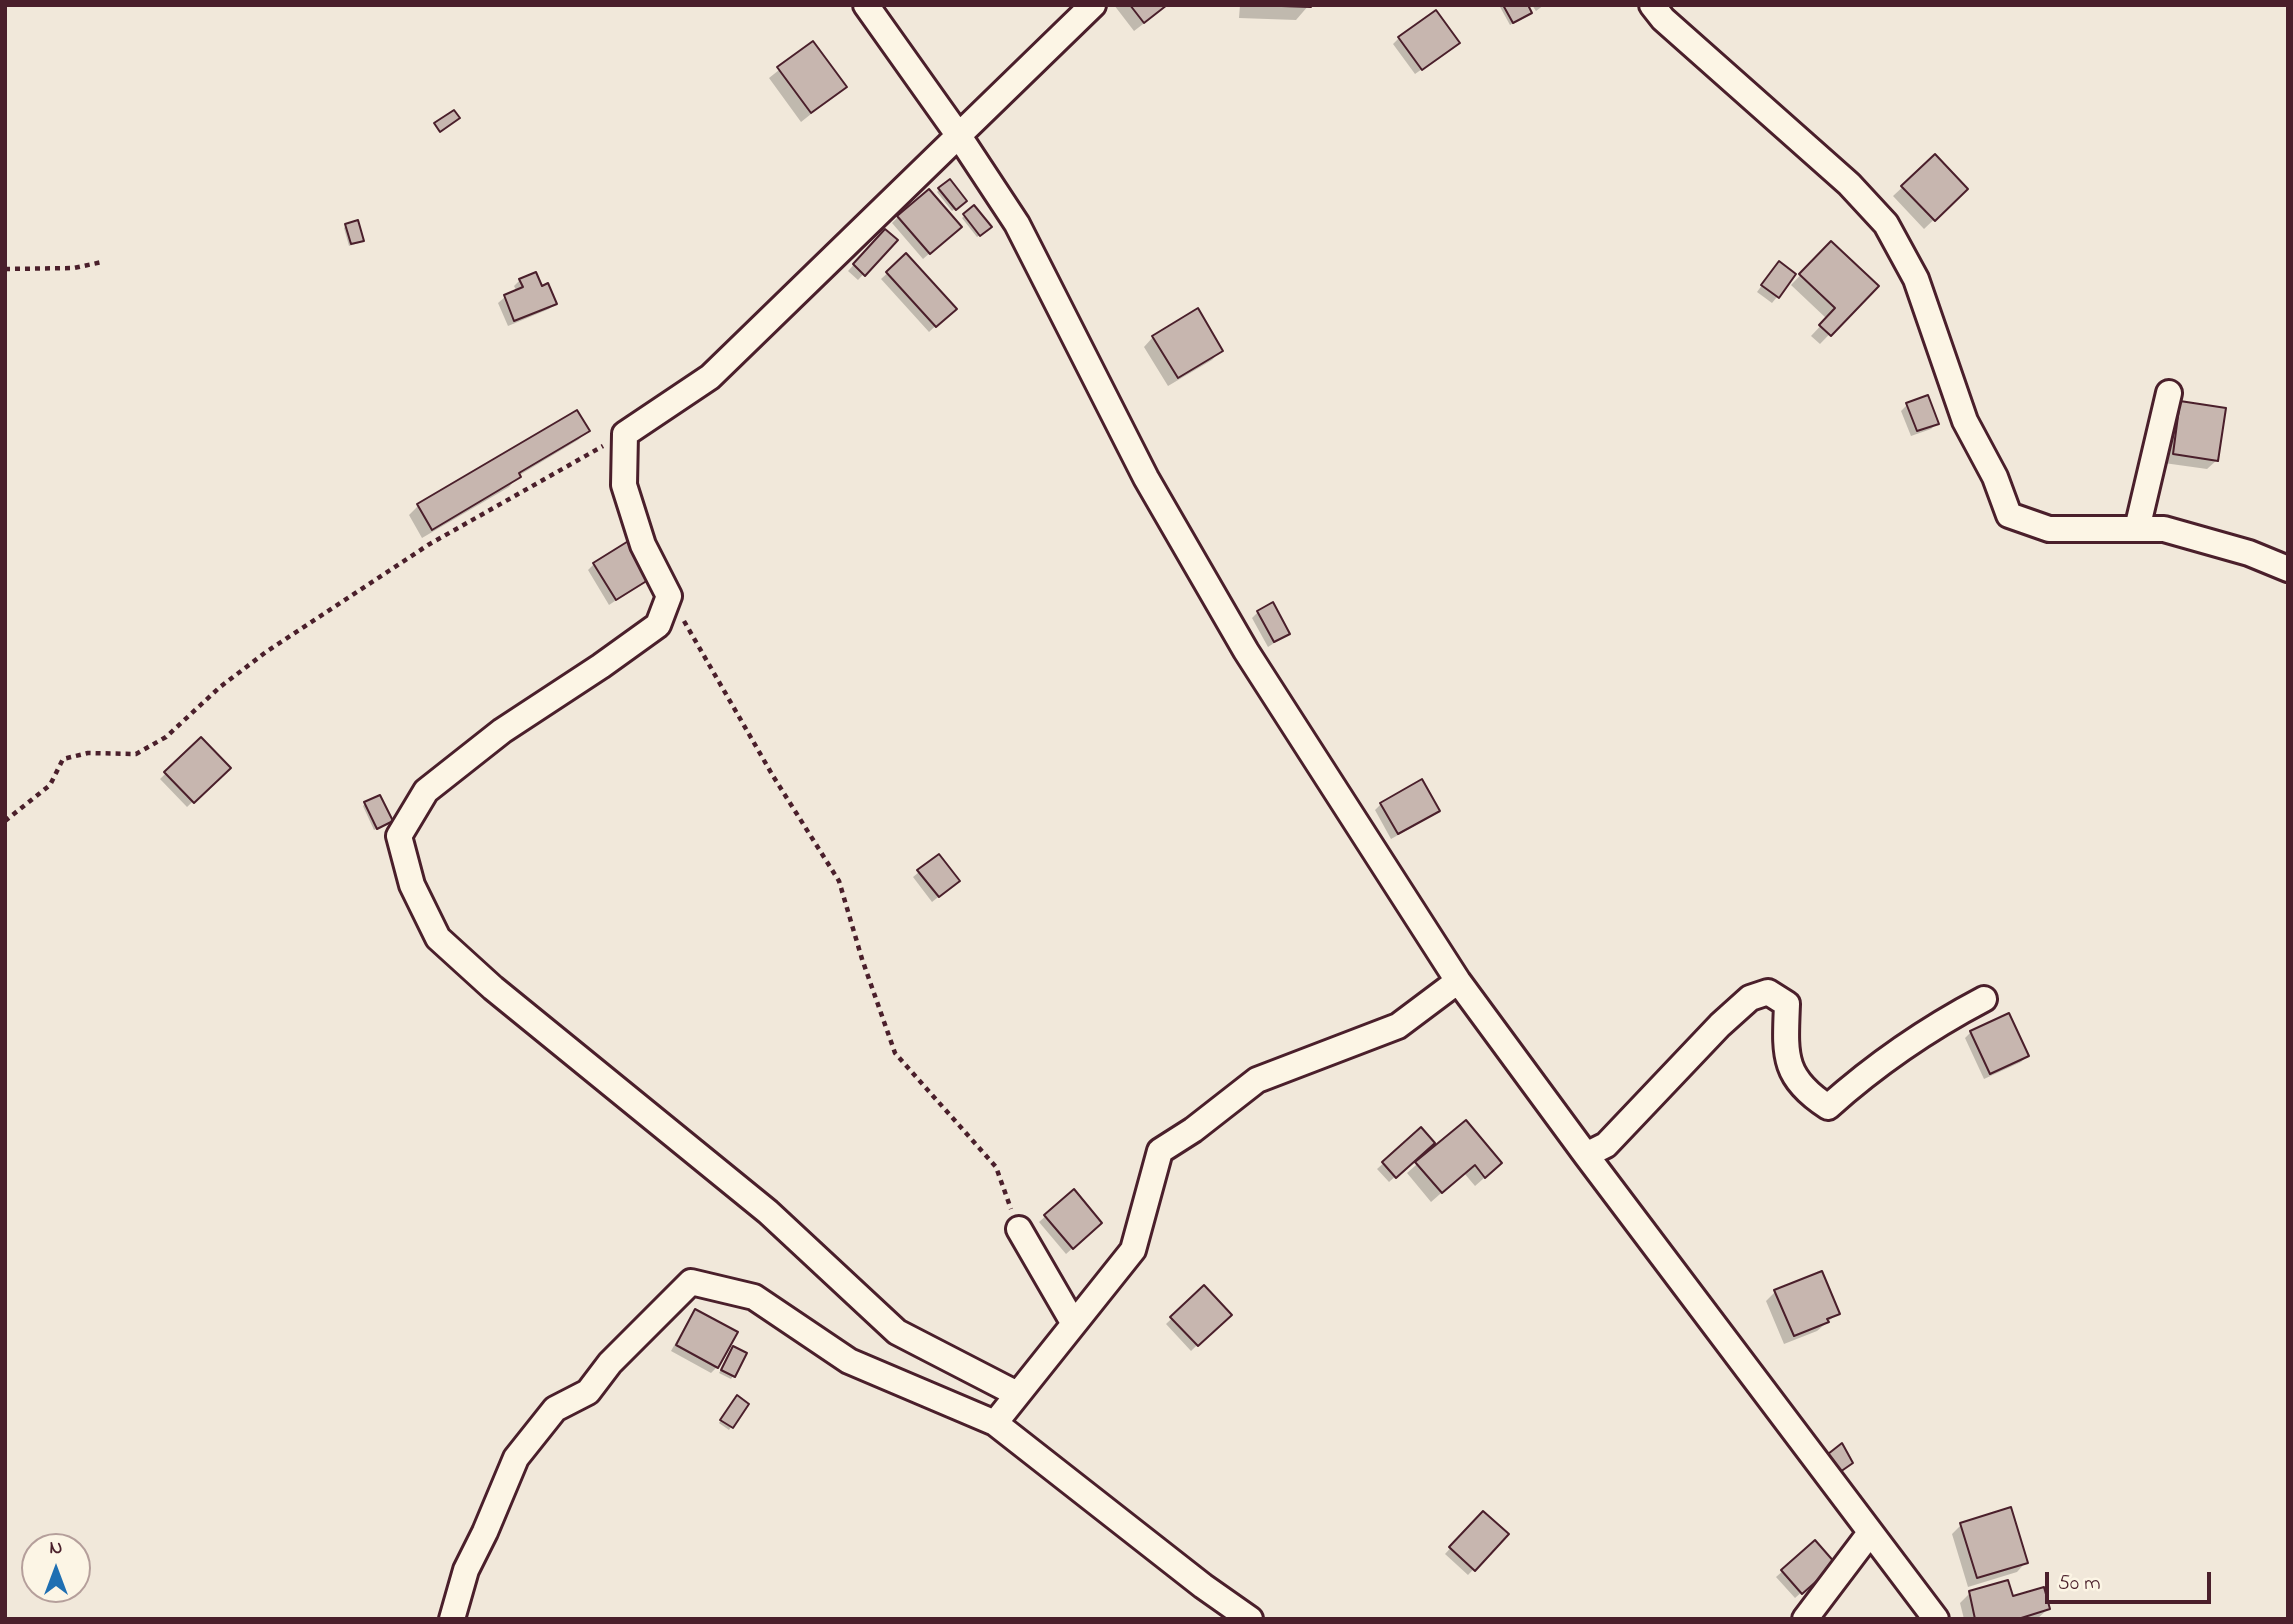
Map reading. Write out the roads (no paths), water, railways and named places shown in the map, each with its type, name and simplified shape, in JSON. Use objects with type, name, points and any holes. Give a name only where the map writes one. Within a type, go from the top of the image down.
[{"type":"street","points":[[866,5],[960,136],[1017,225],[1146,478],[1246,651],[1458,981],[1936,1619]]},
{"type":"street","points":[[1017,1394],[897,1332],[768,1212],[540,1028],[438,938],[412,885],[399,836],[426,791],[502,731],[658,625],[669,596],[643,545],[624,485],[625,434],[710,377],[1093,5]]},
{"type":"street","points":[[1652,5],[1674,28],[1849,184],[1886,224],[1916,278],[1965,421],[1995,477],[2010,516],[2049,529],[2164,529],[2249,553],[2288,569]]},
{"type":"street","points":[[2137,529],[2169,393]]},
{"type":"street","points":[[995,1423],[1133,1250],[1160,1151],[1193,1130],[1257,1080],[1398,1026],[1458,981]]},
{"type":"street","points":[[1586,1155],[1606,1144],[1720,1025],[1750,998],[1768,992],[1787,1004],[1785,1045],[1791,1073],[1807,1093],[1828,1107],[1865,1074],[1926,1032],[1984,999]]},
{"type":"street","points":[[1019,1229],[1074,1324]]},
{"type":"street","points":[[452,1619],[466,1570],[516,1458],[555,1409],[588,1392],[610,1363],[691,1282],[754,1297],[849,1361],[995,1423],[1203,1586],[1250,1619]]},
{"type":"street","points":[[1805,1619],[1870,1533]]}]
